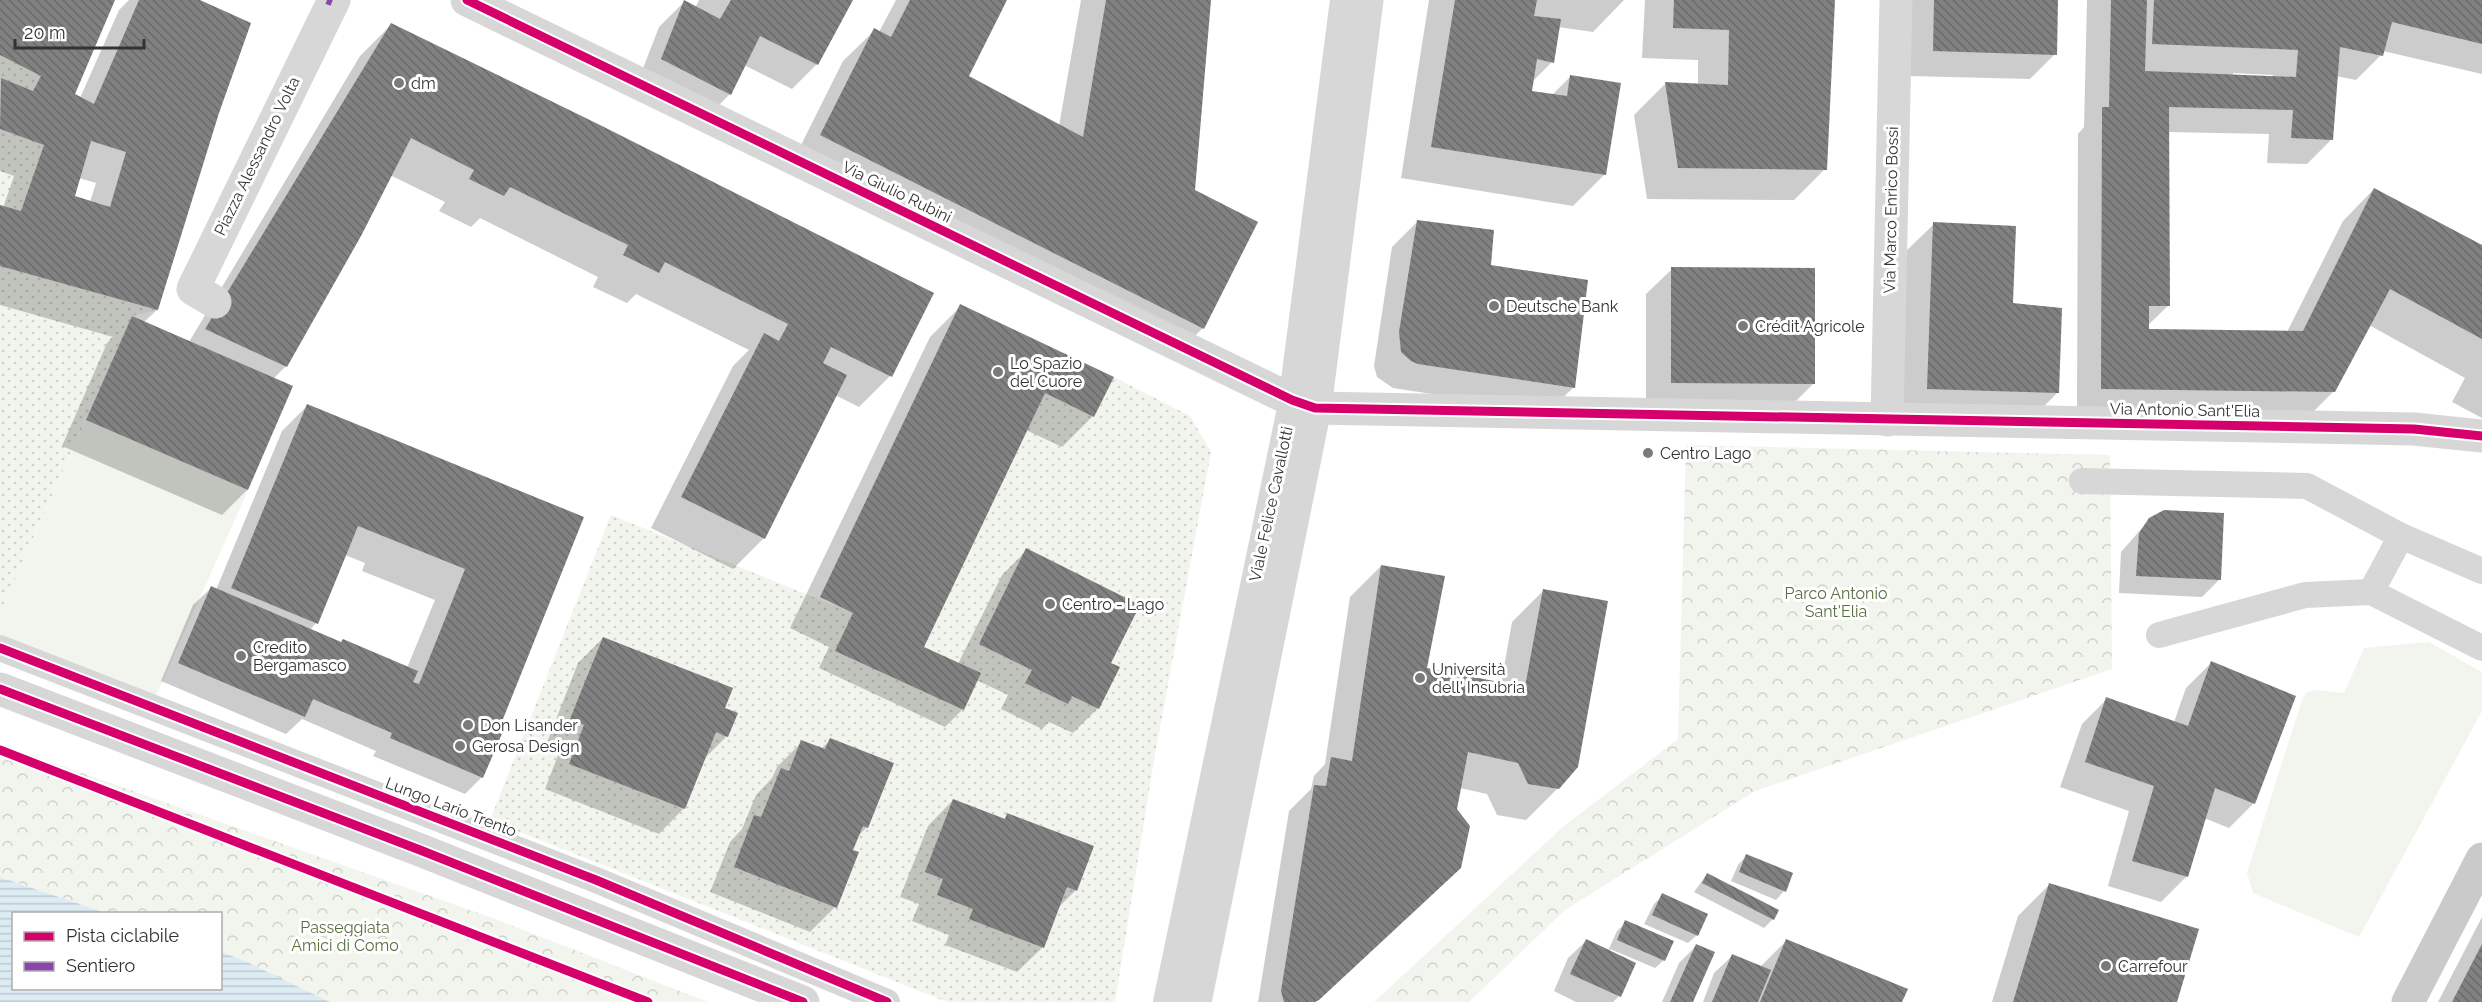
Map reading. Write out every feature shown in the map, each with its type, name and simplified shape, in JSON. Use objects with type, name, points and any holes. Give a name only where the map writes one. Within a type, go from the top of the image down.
[{"type":"main road","points":[[2408,1002],[2482,859]]},
{"type":"street","name":"Piazza Alessandro Volta","points":[[215,302],[193,289],[334,0]]},
{"type":"street","name":"Via Giulio Rubini","points":[[466,0],[1304,404]]},
{"type":"street","name":"Viale Felice Cavallotti","points":[[1195,1002],[1304,404],[1367,0]]},
{"type":"street","name":"Via Marco Enrico Bossi","points":[[1887,420],[1896,0]]},
{"type":"street","name":"Via Antonio Sant'Elia","points":[[1304,404],[1887,420],[2414,429],[2482,436]]},
{"type":"street","points":[[0,689],[803,1002]]},
{"type":"lane","name":"Viale Felice Cavallotti","points":[[1166,1002],[1304,404],[1343,0]]},
{"type":"lane","points":[[2082,481],[2307,486],[2401,536],[2482,571]]},
{"type":"lane","points":[[2371,592],[2401,536]]},
{"type":"lane","points":[[2159,635],[2305,595],[2371,592],[2482,648]]},
{"type":"lane","name":"Lungo Lario Trento","points":[[0,648],[596,880],[888,1002]]},
{"type":"green space","points":[[0,55],[41,76],[33,91],[1,78],[0,80]]},
{"type":"green space","points":[[0,129],[44,145],[21,211],[0,205]]},
{"type":"green space","points":[[0,266],[158,310],[132,316],[0,612]]},
{"type":"green space","points":[[1114,377],[1190,416],[1211,452],[1154,760],[1115,1002],[947,1002],[490,820],[611,515],[853,613],[924,646],[1045,393],[1094,417]]},
{"type":"green space","points":[[86,420],[248,490],[154,700],[0,639],[0,612]]},
{"type":"green space","name":"Parco Antonio Sant'Elia","points":[[1686,445],[2110,455],[2112,669],[1755,791],[1565,910],[1469,1002],[1374,1002],[1564,826],[1678,739]]},
{"type":"green space","points":[[2429,642],[2482,672],[2482,711],[2359,937],[2253,893],[2247,873],[2306,693],[2315,690],[2344,693],[2364,648]]},
{"type":"green space","name":"Passeggiata Amici di Como","points":[[0,744],[498,920],[708,1002],[330,1002],[243,960],[222,952],[222,912],[103,912],[0,877]]},
{"type":"shaded area","points":[[0,877],[103,912],[12,912],[12,990],[222,990],[222,952],[243,960],[330,1002],[0,1002]]},
{"type":"building","points":[[0,0],[115,0],[75,94],[94,104],[139,0],[200,0],[251,23],[219,113],[158,310],[0,266],[0,205],[21,211],[44,145],[0,129],[1,78],[33,91],[41,76],[0,55]],"holes":[[[91,141],[126,152],[110,207],[75,196]]]},
{"type":"building","points":[[684,0],[720,19],[731,0],[853,0],[818,65],[760,36],[731,95],[661,59]]},
{"type":"building","points":[[910,0],[1007,0],[969,76],[1083,137],[1106,0],[1211,0],[1195,190],[1258,222],[1204,329],[820,135],[874,28],[891,37]]},
{"type":"building","points":[[1455,0],[1537,0],[1534,16],[1561,19],[1554,63],[1537,59],[1532,91],[1567,96],[1570,75],[1621,83],[1606,175],[1431,147]]},
{"type":"building","points":[[1674,0],[1835,0],[1827,170],[1678,168],[1665,82],[1728,85],[1729,30],[1673,28]]},
{"type":"building","points":[[1934,0],[2058,0],[2057,55],[1933,51]]},
{"type":"building","points":[[2111,0],[2147,0],[2145,71],[2296,77],[2298,50],[2152,44],[2154,0],[2482,0],[2482,44],[2392,22],[2383,56],[2340,47],[2333,140],[2291,138],[2293,110],[2169,107],[2170,306],[2149,306],[2149,329],[2303,331],[2374,188],[2482,245],[2482,339],[2390,289],[2335,392],[2101,389],[2102,107],[2109,107]]},
{"type":"building","points":[[391,23],[934,293],[892,377],[831,347],[823,363],[847,375],[765,539],[681,497],[764,333],[779,341],[788,324],[665,262],[659,273],[623,255],[628,245],[510,187],[504,196],[469,179],[474,170],[411,138],[361,236],[287,367],[205,329]]},
{"type":"building","name":"Deutsche Bank","points":[[1417,220],[1494,230],[1491,265],[1588,280],[1575,388],[1418,364],[1401,352],[1399,332]]},
{"type":"building","points":[[1933,222],[2016,226],[2013,303],[2062,308],[2059,393],[1927,389]]},
{"type":"building","name":"Crédit Agricole","points":[[1671,267],[1815,268],[1815,384],[1671,383]]},
{"type":"building","points":[[960,304],[1114,377],[1094,417],[1045,393],[924,647],[981,673],[964,710],[835,651],[853,613],[820,597]]},
{"type":"building","points":[[132,316],[293,386],[248,490],[86,420]]},
{"type":"building","points":[[307,404],[584,517],[503,719],[507,722],[483,778],[390,738],[392,733],[313,699],[305,717],[178,663],[211,586],[341,642],[343,639],[418,671],[413,682],[419,684],[465,569],[358,526],[318,624],[231,588]]},
{"type":"building","points":[[2164,510],[2224,513],[2221,580],[2136,576],[2139,533],[2149,518]]},
{"type":"building","points":[[1026,548],[1140,605],[1111,663],[1120,667],[1099,709],[1072,696],[1068,704],[1025,683],[1032,670],[979,644]]},
{"type":"building","points":[[1381,565],[1445,576],[1427,668],[1525,687],[1543,589],[1608,601],[1578,767],[1559,789],[1528,784],[1518,763],[1468,752],[1457,809],[1470,826],[1461,868],[1319,1000],[1284,1002],[1281,991],[1314,785],[1326,786],[1331,757],[1352,761]]},
{"type":"building","points":[[603,637],[733,688],[725,708],[738,713],[728,737],[716,732],[685,809],[569,764],[584,725],[570,719]]},
{"type":"building","points":[[2211,661],[2296,696],[2255,804],[2215,788],[2188,877],[2132,861],[2154,786],[2085,762],[2106,697],[2188,726]]},
{"type":"building","points":[[830,738],[894,763],[868,828],[863,826],[853,850],[859,852],[837,908],[734,867],[754,815],[761,817],[781,768],[789,771],[801,740],[825,749]]},
{"type":"building","points":[[953,799],[1005,819],[1007,813],[1094,846],[1077,891],[1067,887],[1044,948],[969,919],[973,909],[937,895],[943,879],[925,872]]},
{"type":"building","points":[[1746,854],[1793,873],[1786,892],[1739,872]]},
{"type":"building","points":[[1707,873],[1779,910],[1774,920],[1702,883]]},
{"type":"building","name":"Carrefour","points":[[2049,883],[2199,929],[2177,1002],[2013,1002]]},
{"type":"building","points":[[1662,893],[1708,914],[1698,936],[1652,915]]},
{"type":"building","points":[[1625,920],[1674,941],[1665,961],[1617,940]]},
{"type":"building","points":[[1586,939],[1636,963],[1621,997],[1570,974]]},
{"type":"building","points":[[1786,939],[1908,989],[1902,1002],[1760,1002]]},
{"type":"building","points":[[1696,944],[1715,952],[1693,1002],[1670,1002]]},
{"type":"building","points":[[2482,944],[2482,1002],[2452,1002]]},
{"type":"building","points":[[1732,954],[1771,970],[1758,1002],[1712,1002]]},
{"type":"marked path","points":[[327,0],[332,2]]},
{"type":"cycle path","points":[[467,0],[1292,400],[1315,408],[2414,429],[2482,436]]},
{"type":"cycle path","points":[[0,648],[596,880],[887,1002]]},
{"type":"cycle path","points":[[0,689],[420,850],[803,1002]]},
{"type":"cycle path","points":[[0,750],[648,1002]]},
{"type":"place","name":"dm","points":[[399,83]]},
{"type":"place","name":"Deutsche Bank","points":[[1494,306]]},
{"type":"place","name":"Crédit Agricole","points":[[1743,326]]},
{"type":"place","name":"Lo Spazio del Cuore","points":[[998,372]]},
{"type":"place","name":"Centro Lago","points":[[1648,453]]},
{"type":"place","name":"Centro - Lago","points":[[1050,604]]},
{"type":"place","name":"Credito Bergamasco","points":[[241,656]]},
{"type":"place","name":"Università dell' Insubria","points":[[1420,678]]},
{"type":"place","name":"Don Lisander","points":[[468,725]]},
{"type":"place","name":"Gerosa Design","points":[[460,746]]},
{"type":"place","name":"Carrefour","points":[[2106,966]]}]
